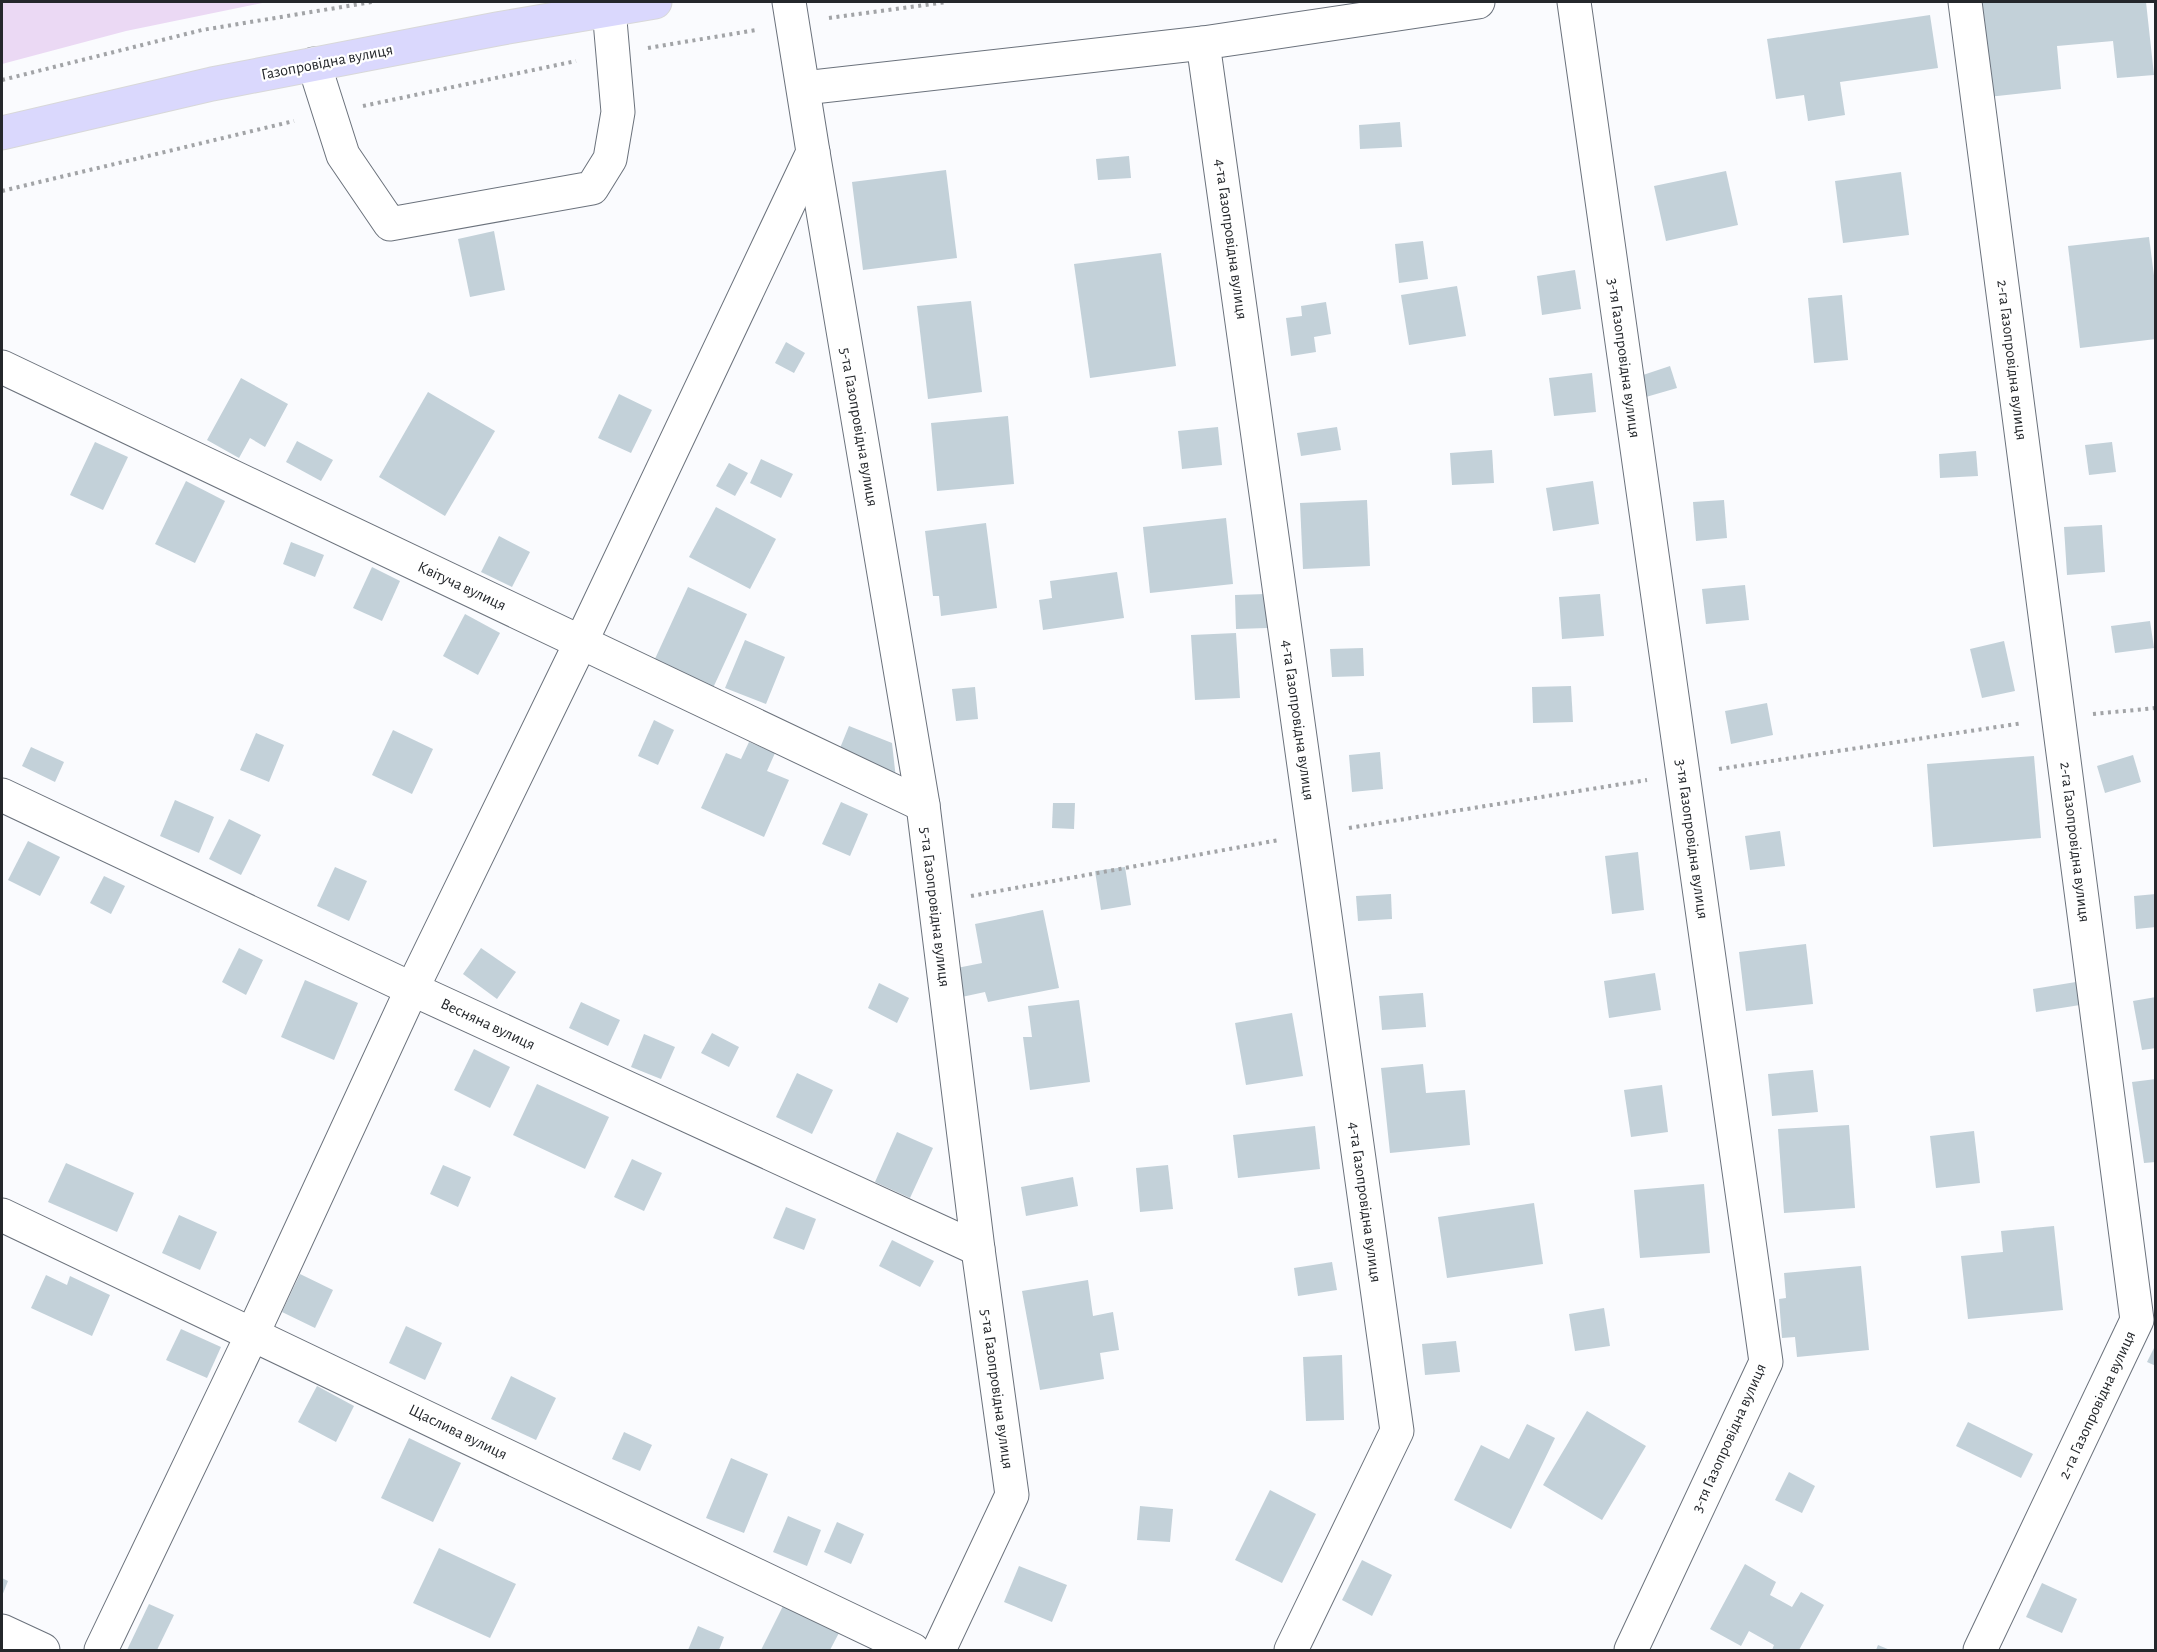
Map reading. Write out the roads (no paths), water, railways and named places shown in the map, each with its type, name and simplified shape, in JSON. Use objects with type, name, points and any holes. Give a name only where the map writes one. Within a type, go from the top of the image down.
[{"type":"main road","name":"Газопровідна вулиця","points":[[2,133],[212,84],[497,29],[655,2]]},
{"type":"street","points":[[804,88],[1203,43],[1478,2]]},
{"type":"street","name":"3-тя Газопровідна вулиця","points":[[1574,2],[1766,1362],[1631,1650]]},
{"type":"street","name":"2-га Газопровідна вулиця","points":[[1965,2],[2138,1320],[1980,1650]]},
{"type":"street","points":[[314,64],[343,155],[390,224],[592,188],[610,159],[618,112],[609,9]]},
{"type":"street","name":"5-та Газопровідна вулиця","points":[[790,13],[923,805],[978,1249],[1012,1495],[939,1650]]},
{"type":"street","name":"4-та Газопровідна вулиця","points":[[1203,43],[1397,1431],[1291,1650]]},
{"type":"street","points":[[101,1650],[412,989],[581,642],[813,152]]},
{"type":"street","name":"Квітуча вулиця","points":[[2,368],[923,805]]},
{"type":"street","name":"Весняна вулиця","points":[[2,795],[412,989],[978,1249]]},
{"type":"street","name":"Щаслива вулиця","points":[[2,1215],[913,1650]]},
{"type":"street","points":[[2,1631],[43,1650]]}]
